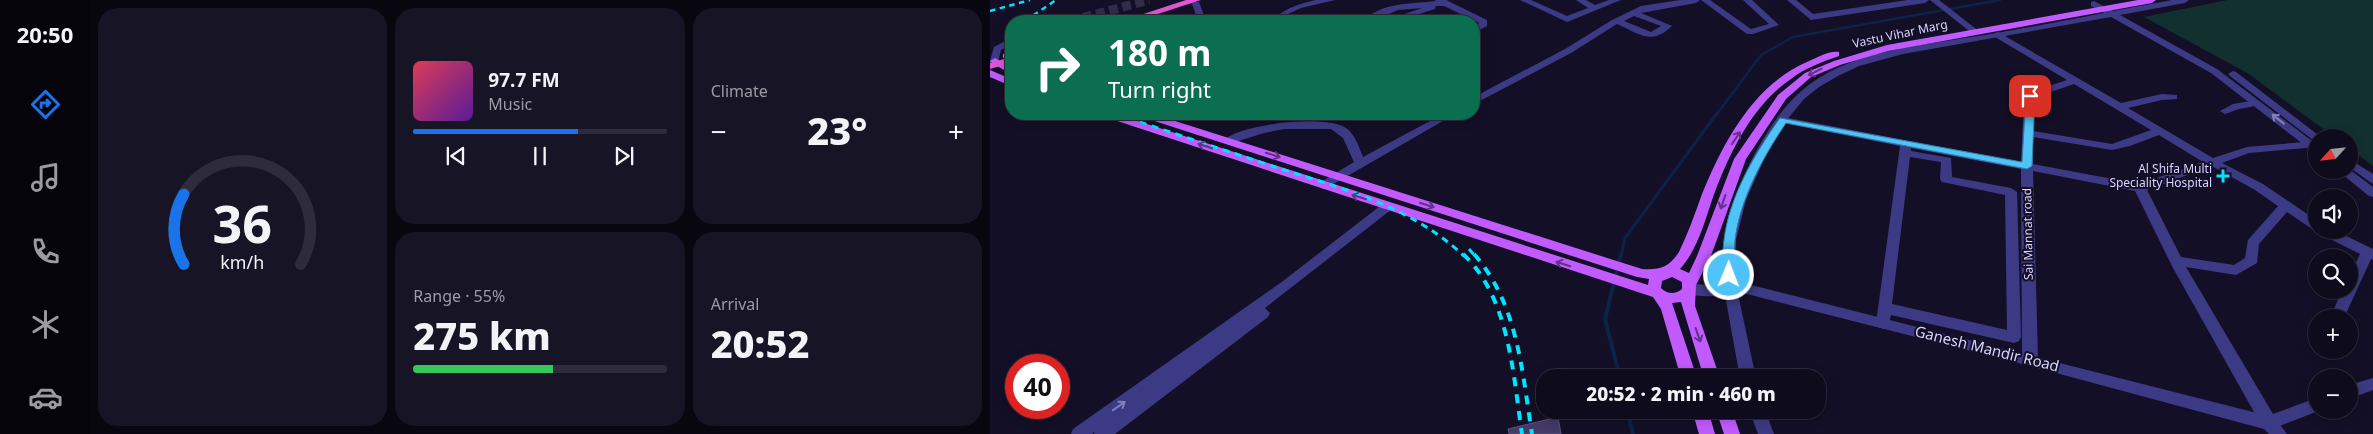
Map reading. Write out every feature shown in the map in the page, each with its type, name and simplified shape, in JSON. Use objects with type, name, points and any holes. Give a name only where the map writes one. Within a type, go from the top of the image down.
[{"type":"highway","points":[[1149,15],[1207,0]]},
{"type":"highway","points":[[1156,15],[1196,2]]},
{"type":"main road","name":"Vastu Vihar Marg","points":[[1689,288],[1704,256],[1735,169],[1769,113],[1793,86],[1824,67],[1869,52],[1968,26],[2152,0]]},
{"type":"main road","points":[[1686,369],[1668,309],[1654,284],[1683,258],[1725,156],[1755,110],[1780,82],[1810,64],[1861,46],[1968,26]]},
{"type":"main road","points":[[993,63],[1005,68]]},
{"type":"main road","points":[[990,73],[1005,80]]},
{"type":"main road","points":[[1124,120],[1615,281],[1673,298],[1683,296],[1689,288]]},
{"type":"main road","points":[[1162,120],[1642,274],[1684,275],[1689,288],[1688,306],[1709,369]]},
{"type":"main road","points":[[1703,419],[1707,434]]},
{"type":"main road","points":[[1727,419],[1732,434]]},
{"type":"street","points":[[1282,15],[1294,8],[1330,0]]},
{"type":"street","points":[[1524,0],[1567,19],[1617,0]]},
{"type":"street","points":[[1580,0],[1594,8]]},
{"type":"street","points":[[1617,21],[1651,36],[1668,26],[1645,12],[1635,0]]},
{"type":"street","points":[[1480,98],[1634,13],[1696,0]]},
{"type":"street","points":[[1706,1],[1717,0]]},
{"type":"street","points":[[1706,1],[1750,32],[1775,25],[1747,0]]},
{"type":"street","points":[[1791,0],[1811,16],[1921,0]]},
{"type":"street","points":[[1746,369],[1729,290],[1730,240],[1737,208],[1761,152],[1796,101],[1807,91],[1827,77],[1845,69],[1894,54],[1998,35],[2109,7],[2185,0]]},
{"type":"street","points":[[1196,2],[1200,15]]},
{"type":"street","points":[[1407,15],[1441,2]]},
{"type":"street","points":[[1376,15],[1400,5],[1441,2],[1469,15]]},
{"type":"street","points":[[1936,2],[1968,26]]},
{"type":"street","points":[[2109,7],[2214,71],[2308,139]]},
{"type":"street","points":[[2109,7],[2226,70],[2308,138]]},
{"type":"street","points":[[1382,11],[1386,15]]},
{"type":"street","points":[[1645,12],[1665,23]]},
{"type":"street","points":[[1627,25],[1645,12]]},
{"type":"street","points":[[1480,20],[1484,22],[1484,26],[1480,28]]},
{"type":"street","points":[[1998,35],[2212,162],[2244,178],[2308,221]]},
{"type":"street","points":[[990,48],[1005,42]]},
{"type":"street","points":[[993,63],[997,49],[1005,44]]},
{"type":"street","name":"Sai Mannat road","points":[[2030,360],[2027,166],[2030,96],[2074,81]]},
{"type":"street","points":[[2119,107],[2162,97],[2173,97]]},
{"type":"street","points":[[2225,111],[2237,106],[2256,103]]},
{"type":"street","points":[[1325,186],[1337,176],[1437,120]]},
{"type":"street","points":[[1783,120],[1906,148],[1947,160],[1946,179],[2011,192],[2014,336],[1884,316],[1906,148]]},
{"type":"street","points":[[1228,141],[1285,124],[1303,123],[1332,126],[1343,130],[1354,147],[1360,164]]},
{"type":"street","points":[[2028,133],[2112,147],[2126,144],[2159,131]]},
{"type":"street","points":[[1906,148],[2027,166],[2140,188],[2212,162],[2258,148],[2308,144]]},
{"type":"street","points":[[2358,169],[2372,180]]},
{"type":"street","points":[[2355,179],[2372,180]]},
{"type":"street","points":[[2355,179],[2373,193]]},
{"type":"street","points":[[2140,188],[2177,261],[2274,428],[2308,409]]},
{"type":"street","points":[[2177,261],[2236,270],[2252,260],[2253,243],[2286,206]]},
{"type":"street","points":[[1079,434],[1288,285],[1393,207]]},
{"type":"street","points":[[1102,434],[1294,290],[1393,207]]},
{"type":"street","points":[[2341,239],[2371,254],[2358,275]]},
{"type":"street","name":"Ganesh Mandir Road","points":[[1689,288],[1705,292],[1743,288],[1884,316],[2030,360],[2274,428]]},
{"type":"street","points":[[2358,390],[2371,387]]},
{"type":"street","points":[[1760,419],[1766,434]]},
{"type":"green space","points":[[2227,0],[2373,0],[2373,166],[2358,155],[2358,129],[2323,129],[2249,74],[2144,17]]},
{"type":"building","points":[[1550,419],[1558,419],[1561,434],[1509,434],[1508,429]]},
{"type":"waterway","points":[[1717,114],[1761,55],[1793,37],[2000,0]]},
{"type":"waterway","points":[[1621,256],[1625,238],[1718,112]]},
{"type":"waterway","points":[[1618,369],[1605,319],[1621,254]]},
{"type":"waterway","points":[[1629,419],[1633,434]]},
{"type":"tunnel","points":[[1093,15],[1149,0]]},
{"type":"railway","points":[[990,11],[1030,0]]},
{"type":"railway","points":[[1034,15],[1056,0]]},
{"type":"railway","points":[[1005,53],[1005,58]]},
{"type":"railway","points":[[1134,120],[1352,192],[1400,212],[1444,239],[1464,256]]},
{"type":"railway","points":[[1469,249],[1475,256]]},
{"type":"railway","points":[[1463,254],[1479,272],[1491,292],[1500,315],[1512,363],[1522,434]]},
{"type":"railway","points":[[1474,254],[1489,274],[1509,316],[1521,363],[1532,434]]},
{"type":"place","name":"Al Shifa Multi Speciality Hospital","points":[[2223,176]]},
{"type":"route","points":[[1729,275],[1730,240],[1737,208],[1764,146],[1783,120],[2027,166],[2030,96]]}]
